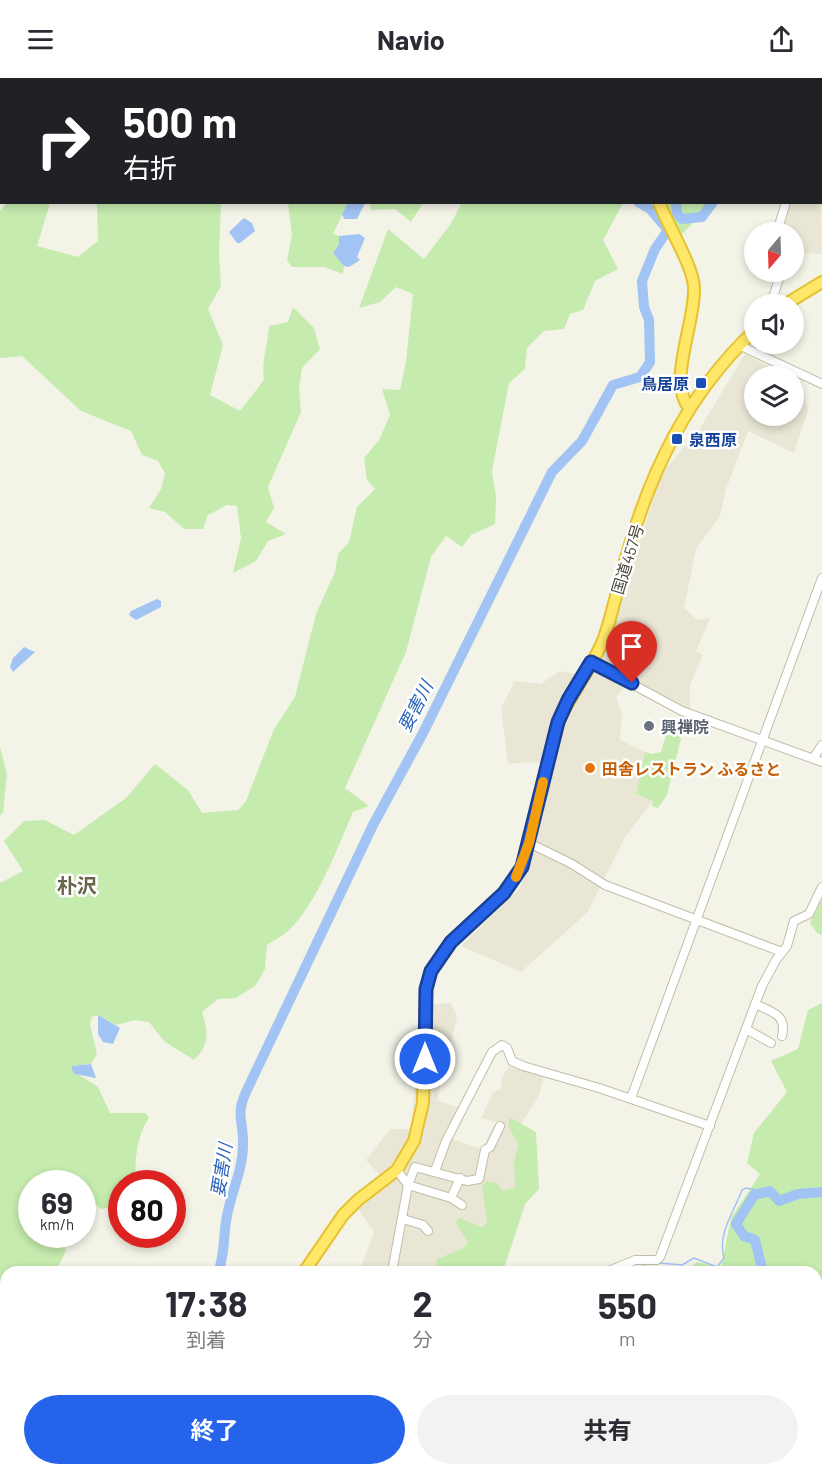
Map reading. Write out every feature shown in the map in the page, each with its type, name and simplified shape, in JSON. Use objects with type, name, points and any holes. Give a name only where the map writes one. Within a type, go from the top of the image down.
[{"type":"highway","points":[[660,204],[676,237],[694,287],[691,325],[681,375],[682,392],[689,408]]},
{"type":"highway","points":[[802,294],[822,282]]},
{"type":"highway","name":"国道457号","points":[[308,1266],[343,1215],[358,1200],[397,1170],[414,1141],[423,1103],[426,989],[431,971],[451,942],[514,881],[529,843],[558,722],[568,700],[591,662],[610,618],[626,557],[666,448],[689,408],[714,372],[744,340]]},
{"type":"street","points":[[780,222],[785,204]]},
{"type":"street","points":[[739,345],[822,384]]},
{"type":"street","points":[[631,1098],[822,578]]},
{"type":"street","points":[[591,662],[674,707],[814,757],[822,762]]},
{"type":"street","points":[[814,757],[822,745]]},
{"type":"street","points":[[529,843],[572,864],[606,885],[782,952]]},
{"type":"street","points":[[620,1266],[635,1260],[657,1260],[660,1257],[767,976],[787,946],[794,921],[809,914],[822,887]]},
{"type":"street","points":[[755,1004],[780,1018],[784,1025],[782,1036]]},
{"type":"street","points":[[747,1029],[771,1043]]},
{"type":"street","points":[[435,1171],[454,1123],[492,1052],[499,1046],[505,1046],[512,1061],[523,1066],[547,1071],[710,1126]]},
{"type":"street","points":[[393,1266],[408,1185],[415,1167],[474,1182],[479,1179],[485,1150],[490,1147],[500,1126]]},
{"type":"street","points":[[397,1170],[408,1185],[450,1198],[462,1205]]},
{"type":"street","points":[[450,1198],[460,1178]]},
{"type":"street","points":[[403,1219],[423,1225],[428,1231]]},
{"type":"shaded area","points":[[784,204],[821,204],[822,254],[804,253],[804,222],[778,222]]},
{"type":"shaded area","points":[[745,354],[770,366],[744,366],[744,426],[803,426],[794,453],[748,431],[726,489],[720,516],[696,549],[684,608],[697,620],[710,618],[696,651],[703,655],[690,685],[690,709],[627,684],[616,697],[622,713],[620,740],[645,752],[636,794],[653,801],[625,837],[587,913],[521,972],[461,946],[520,888],[534,851],[553,764],[529,762],[508,764],[501,708],[515,681],[541,684],[559,671],[577,674],[587,679],[610,637],[661,474],[699,430]]},
{"type":"shaded area","points":[[804,392],[808,411],[804,423]]},
{"type":"shaded area","points":[[451,1003],[457,1017],[437,1100],[459,1108],[452,1139],[482,1149],[496,1122],[481,1118],[493,1092],[501,1089],[502,1077],[512,1061],[544,1075],[539,1096],[521,1124],[509,1118],[509,1128],[518,1144],[514,1161],[515,1187],[502,1191],[482,1187],[487,1222],[464,1235],[468,1241],[463,1248],[437,1259],[436,1266],[361,1266],[374,1232],[358,1208],[387,1183],[366,1160],[390,1129],[411,1129],[422,1005]]},
{"type":"green space","points":[[6,204],[50,204],[37,246],[78,257],[98,241],[97,204],[221,205],[219,254],[221,286],[208,309],[223,345],[210,395],[240,411],[264,380],[263,366],[269,326],[288,322],[293,307],[314,328],[320,349],[302,368],[299,389],[301,412],[268,487],[274,508],[266,522],[286,534],[268,541],[256,561],[233,573],[241,538],[237,506],[227,505],[208,515],[203,529],[184,529],[165,512],[149,508],[161,489],[165,474],[158,461],[142,455],[131,431],[81,411],[22,356],[0,358],[0,211]]},
{"type":"green space","points":[[288,204],[348,204],[333,234],[339,236],[339,244],[333,253],[344,266],[343,274],[324,267],[292,267],[287,260],[292,235]]},
{"type":"green space","points":[[370,204],[422,204],[411,222],[395,209],[371,210]]},
{"type":"green space","points":[[461,204],[622,204],[603,240],[618,269],[595,281],[583,310],[570,314],[564,329],[544,331],[527,348],[525,369],[509,383],[492,471],[496,497],[495,524],[471,535],[462,547],[446,536],[431,557],[406,652],[345,788],[369,806],[353,812],[326,874],[299,919],[289,930],[267,945],[265,969],[256,985],[236,998],[218,999],[202,1012],[206,1026],[206,1038],[203,1049],[194,1060],[165,1042],[149,1022],[135,1020],[116,1025],[98,1015],[92,1017],[90,1024],[97,1054],[91,1064],[72,1066],[72,1070],[98,1087],[110,1113],[146,1113],[149,1118],[137,1149],[136,1170],[108,1170],[108,1208],[101,1209],[96,1205],[96,1170],[18,1170],[18,1248],[65,1248],[66,1250],[59,1266],[0,1266],[0,883],[23,871],[4,841],[24,821],[45,820],[74,835],[126,798],[155,764],[188,790],[202,813],[238,810],[246,801],[274,729],[295,697],[316,614],[335,572],[338,554],[349,542],[357,507],[375,489],[367,480],[364,458],[379,440],[390,415],[382,389],[400,390],[406,362],[413,294],[396,287],[380,302],[359,308],[388,229],[424,259],[450,225]]},
{"type":"green space","points":[[665,204],[712,204],[681,235]]},
{"type":"green space","points":[[671,719],[678,722],[677,731],[681,738],[667,795],[658,808],[652,806],[653,801],[636,794],[645,752],[652,754],[661,752]]},
{"type":"green space","points":[[0,747],[7,774],[3,813],[0,815]]},
{"type":"green space","points":[[822,899],[822,935],[817,933],[810,923]]},
{"type":"green space","points":[[822,1003],[822,1266],[721,1266],[731,1218],[760,1174],[747,1163],[754,1133],[787,1092],[771,1061],[798,1049],[808,1010]]},
{"type":"green space","points":[[509,1117],[536,1132],[539,1189],[525,1204],[505,1266],[436,1266],[437,1259],[463,1248],[468,1242],[456,1223],[459,1218],[481,1227],[487,1222],[482,1187],[486,1181],[497,1183],[502,1191],[515,1187],[514,1161],[518,1144],[509,1128]]},
{"type":"green space","points":[[697,1262],[716,1266],[692,1266]]},
{"type":"water","points":[[347,204],[364,204],[357,219],[344,219],[342,214]]},
{"type":"water","points":[[244,218],[252,223],[255,231],[237,243],[229,232]]},
{"type":"water","points":[[359,234],[365,238],[357,257],[360,260],[349,267],[344,266],[333,253],[339,244],[339,236]]},
{"type":"water","points":[[157,599],[161,601],[161,607],[136,620],[129,615],[131,611]]},
{"type":"water","points":[[24,647],[35,652],[13,672],[10,667],[13,658]]},
{"type":"water","points":[[98,1015],[120,1028],[113,1044],[103,1042],[98,1034]]},
{"type":"water","points":[[91,1064],[96,1078],[75,1074],[72,1070],[72,1066]]},
{"type":"waterway","name":"要害川","points":[[220,1266],[228,1212],[242,1155],[243,1137],[240,1113],[243,1100],[373,825],[423,733],[552,472],[582,441],[613,385],[640,377],[650,362],[649,320],[644,307],[642,281],[655,249],[668,230],[650,209],[641,204]]},
{"type":"waterway","name":"要害川","points":[[676,204],[677,214],[682,219],[702,217],[712,204]]},
{"type":"waterway","points":[[718,1266],[724,1258],[722,1249],[727,1223],[742,1190],[746,1188],[766,1192]]},
{"type":"waterway","points":[[762,1266],[755,1240],[744,1236],[736,1224],[754,1195],[770,1191],[779,1201],[798,1194],[822,1192]]},
{"type":"waterway","points":[[659,1263],[682,1265],[694,1258],[714,1266]]},
{"type":"waterway","points":[[644,1266],[646,1262]]},
{"type":"slow traffic","points":[[516,877],[522,867],[529,843],[543,782]]},
{"type":"place","name":"鳥居原","points":[[701,383]]},
{"type":"place","name":"泉西原","points":[[677,439]]},
{"type":"place","name":"興禅院","points":[[649,726]]},
{"type":"place","name":"田舎レストラン ふるさと","points":[[590,768]]},
{"type":"district","name":"朴沢","points":[[77,885]]},
{"type":"route","points":[[425,1059],[426,989],[431,971],[438,957],[451,942],[504,893],[522,867],[558,722],[568,700],[591,662],[632,683]]}]
